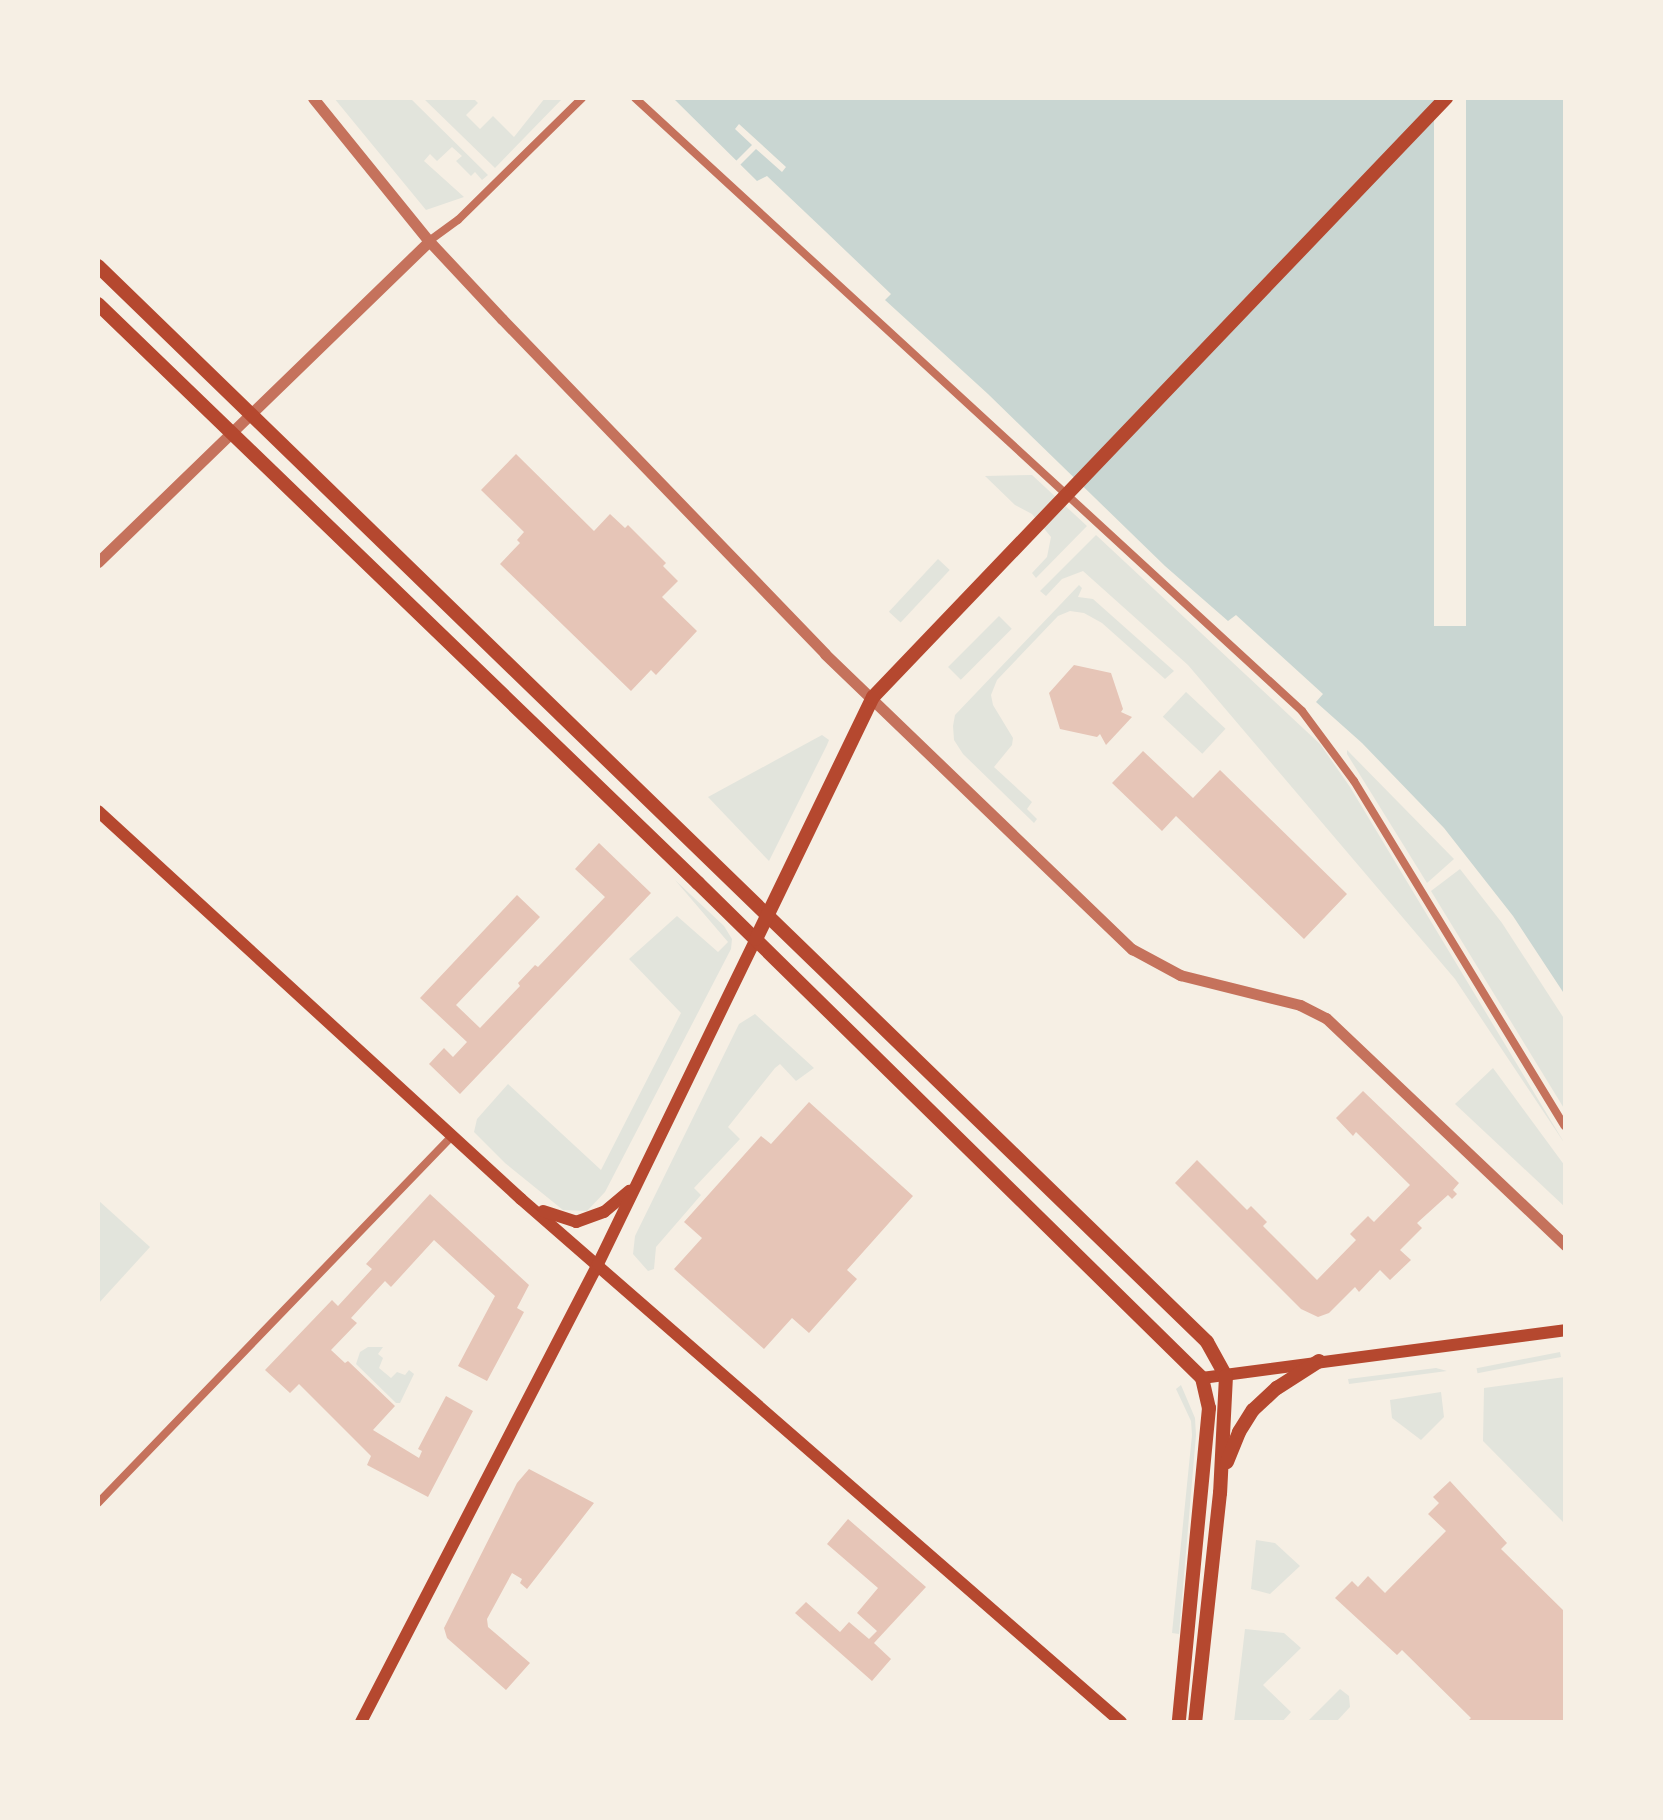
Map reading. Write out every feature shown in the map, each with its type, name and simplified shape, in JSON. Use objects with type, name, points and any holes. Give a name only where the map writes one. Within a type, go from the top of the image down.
[{"type":"main road","points":[[361,1722],[598,1264],[873,697],[1446,98]]},
{"type":"main road","points":[[98,266],[1207,1342],[1226,1376],[1220,1493],[1195,1722]]},
{"type":"main road","points":[[98,304],[756,939],[1202,1378],[1209,1408],[1179,1722]]},
{"type":"main road","points":[[98,811],[521,1199],[1121,1722]]},
{"type":"main road","points":[[521,1199],[554,1216],[576,1222],[604,1212],[635,1187]]},
{"type":"main road","points":[[1202,1378],[1565,1330]]},
{"type":"main road","points":[[1220,1493],[1230,1451],[1253,1410],[1277,1388],[1319,1361]]},
{"type":"street","points":[[313,98],[429,241],[825,654],[1132,949],[1180,975],[1300,1005],[1326,1018],[1565,1245]]},
{"type":"street","points":[[98,562],[250,412],[429,241],[458,220],[582,98]]},
{"type":"street","points":[[635,98],[1302,711],[1354,781],[1565,1126]]},
{"type":"street","points":[[98,1503],[452,1136]]},
{"type":"shaded area","points":[[334,98],[410,98],[488,175],[482,180],[475,172],[471,176],[456,161],[462,156],[452,147],[437,161],[430,154],[424,161],[464,197],[426,210]]},
{"type":"shaded area","points":[[423,98],[473,98],[478,103],[466,115],[480,129],[493,116],[514,137],[545,98],[563,98],[495,168]]},
{"type":"shaded area","points":[[673,98],[1565,98],[1565,995],[1513,916],[1444,828],[1362,743],[1316,702],[1323,694],[1236,615],[1228,621],[1165,566],[988,394],[885,300],[891,294],[825,231],[767,176],[757,181]]},
{"type":"shaded area","points":[[1032,475],[1087,526],[1036,578],[1032,573],[1047,557],[1051,537],[1032,514],[1015,505],[985,476]]},
{"type":"shaded area","points":[[1096,535],[1320,744],[1350,787],[1565,1144],[1455,979],[1188,665],[1083,571],[1062,579],[1046,596],[1040,591]]},
{"type":"shaded area","points":[[938,559],[950,570],[901,623],[889,612]]},
{"type":"shaded area","points":[[1079,585],[1082,588],[1078,597],[1093,599],[1174,671],[1165,679],[1102,623],[1084,613],[1070,611],[1058,616],[997,680],[991,695],[993,705],[1013,738],[1012,745],[994,767],[1032,802],[1027,809],[1037,819],[1034,823],[963,754],[954,740],[955,715]]},
{"type":"shaded area","points":[[999,616],[1012,629],[961,680],[948,667]]},
{"type":"shaded area","points":[[1186,692],[1225,729],[1202,754],[1163,717]]},
{"type":"shaded area","points":[[822,735],[829,740],[827,745],[769,861],[708,797]]},
{"type":"shaded area","points":[[1347,750],[1454,859],[1427,883],[1347,754]]},
{"type":"shaded area","points":[[1460,869],[1502,923],[1565,1020],[1565,1110],[1431,891]]},
{"type":"shaded area","points":[[675,880],[724,926],[732,939],[731,949],[605,1192],[587,1211],[563,1210],[505,1163],[474,1132],[477,1119],[508,1084],[601,1170],[681,1013],[629,959],[677,916],[718,952],[728,942]]},
{"type":"shaded area","points":[[755,1014],[814,1068],[796,1081],[780,1064],[775,1068],[728,1127],[740,1139],[694,1188],[701,1195],[656,1247],[654,1269],[648,1271],[633,1254],[635,1236],[739,1024]]},
{"type":"shaded area","points":[[1493,1068],[1565,1166],[1565,1207],[1455,1104]]},
{"type":"shaded area","points":[[98,1200],[150,1247],[98,1304]]},
{"type":"shaded area","points":[[368,1347],[383,1347],[378,1354],[383,1358],[379,1368],[391,1378],[397,1372],[405,1375],[409,1370],[414,1374],[400,1403],[396,1403],[356,1364],[360,1352]]},
{"type":"shaded area","points":[[1560,1352],[1561,1357],[1478,1373],[1477,1368]]},
{"type":"shaded area","points":[[1436,1368],[1447,1371],[1349,1384],[1348,1379]]},
{"type":"shaded area","points":[[1565,1377],[1565,1524],[1483,1441],[1484,1388]]},
{"type":"shaded area","points":[[1181,1385],[1195,1418],[1196,1435],[1179,1634],[1172,1633],[1192,1435],[1191,1421],[1176,1389]]},
{"type":"shaded area","points":[[1441,1392],[1444,1417],[1421,1440],[1392,1418],[1390,1400]]},
{"type":"shaded area","points":[[1256,1540],[1275,1543],[1300,1566],[1270,1594],[1251,1589]]},
{"type":"shaded area","points":[[1245,1629],[1284,1633],[1301,1648],[1263,1685],[1291,1712],[1282,1722],[1234,1722]]},
{"type":"shaded area","points":[[1340,1689],[1349,1696],[1350,1707],[1336,1722],[1307,1722]]},
{"type":"pier","points":[[1434,98],[1466,98],[1466,626],[1434,626]]},
{"type":"pier","points":[[739,124],[786,167],[782,172],[756,149],[740,165],[736,161],[752,145],[735,129]]},
{"type":"building","points":[[516,454],[594,531],[610,514],[625,528],[628,525],[666,563],[663,566],[678,581],[662,597],[697,631],[656,675],[651,670],[631,691],[500,564],[520,543],[517,540],[524,532],[481,490]]},
{"type":"building","points":[[1074,665],[1111,673],[1123,709],[1121,712],[1132,717],[1106,745],[1100,734],[1097,737],[1060,729],[1049,693]]},
{"type":"building","points":[[1143,751],[1193,798],[1220,770],[1347,894],[1304,939],[1176,816],[1162,831],[1112,783]]},
{"type":"building","points":[[599,843],[651,893],[460,1094],[429,1064],[444,1048],[453,1057],[467,1042],[420,998],[517,895],[540,917],[456,1005],[480,1028],[520,986],[518,983],[535,965],[538,967],[605,897],[575,869]]},
{"type":"building","points":[[1363,1091],[1459,1183],[1453,1190],[1457,1194],[1452,1199],[1448,1195],[1417,1223],[1422,1228],[1400,1250],[1411,1260],[1390,1280],[1380,1270],[1359,1292],[1355,1287],[1329,1313],[1318,1317],[1301,1309],[1175,1183],[1197,1160],[1247,1210],[1251,1206],[1267,1222],[1263,1226],[1317,1280],[1356,1240],[1350,1234],[1368,1216],[1374,1222],[1410,1185],[1356,1132],[1353,1136],[1336,1118]]},
{"type":"building","points":[[809,1102],[913,1196],[847,1270],[857,1279],[809,1333],[792,1318],[764,1349],[674,1269],[702,1238],[684,1222],[761,1136],[771,1144]]},
{"type":"building","points":[[430,1194],[529,1285],[517,1308],[524,1312],[487,1381],[458,1366],[495,1296],[434,1240],[391,1287],[385,1281],[351,1318],[357,1323],[331,1350],[345,1363],[348,1361],[395,1406],[373,1430],[419,1458],[422,1451],[418,1449],[446,1396],[473,1411],[428,1497],[367,1465],[371,1456],[299,1384],[290,1393],[265,1370],[332,1300],[338,1306],[372,1269],[366,1264]]},
{"type":"building","points":[[529,1469],[594,1503],[527,1589],[520,1583],[522,1579],[512,1573],[487,1619],[488,1627],[530,1663],[506,1690],[447,1638],[444,1628],[517,1483]]},
{"type":"building","points":[[1450,1481],[1507,1543],[1501,1549],[1565,1612],[1565,1722],[1467,1722],[1471,1718],[1402,1650],[1397,1655],[1335,1598],[1352,1581],[1358,1587],[1368,1576],[1385,1593],[1446,1531],[1428,1514],[1439,1503],[1433,1497]]},
{"type":"building","points":[[848,1519],[926,1587],[874,1643],[891,1659],[872,1681],[795,1613],[806,1602],[840,1632],[849,1622],[869,1639],[877,1631],[857,1613],[878,1588],[827,1544]]}]
